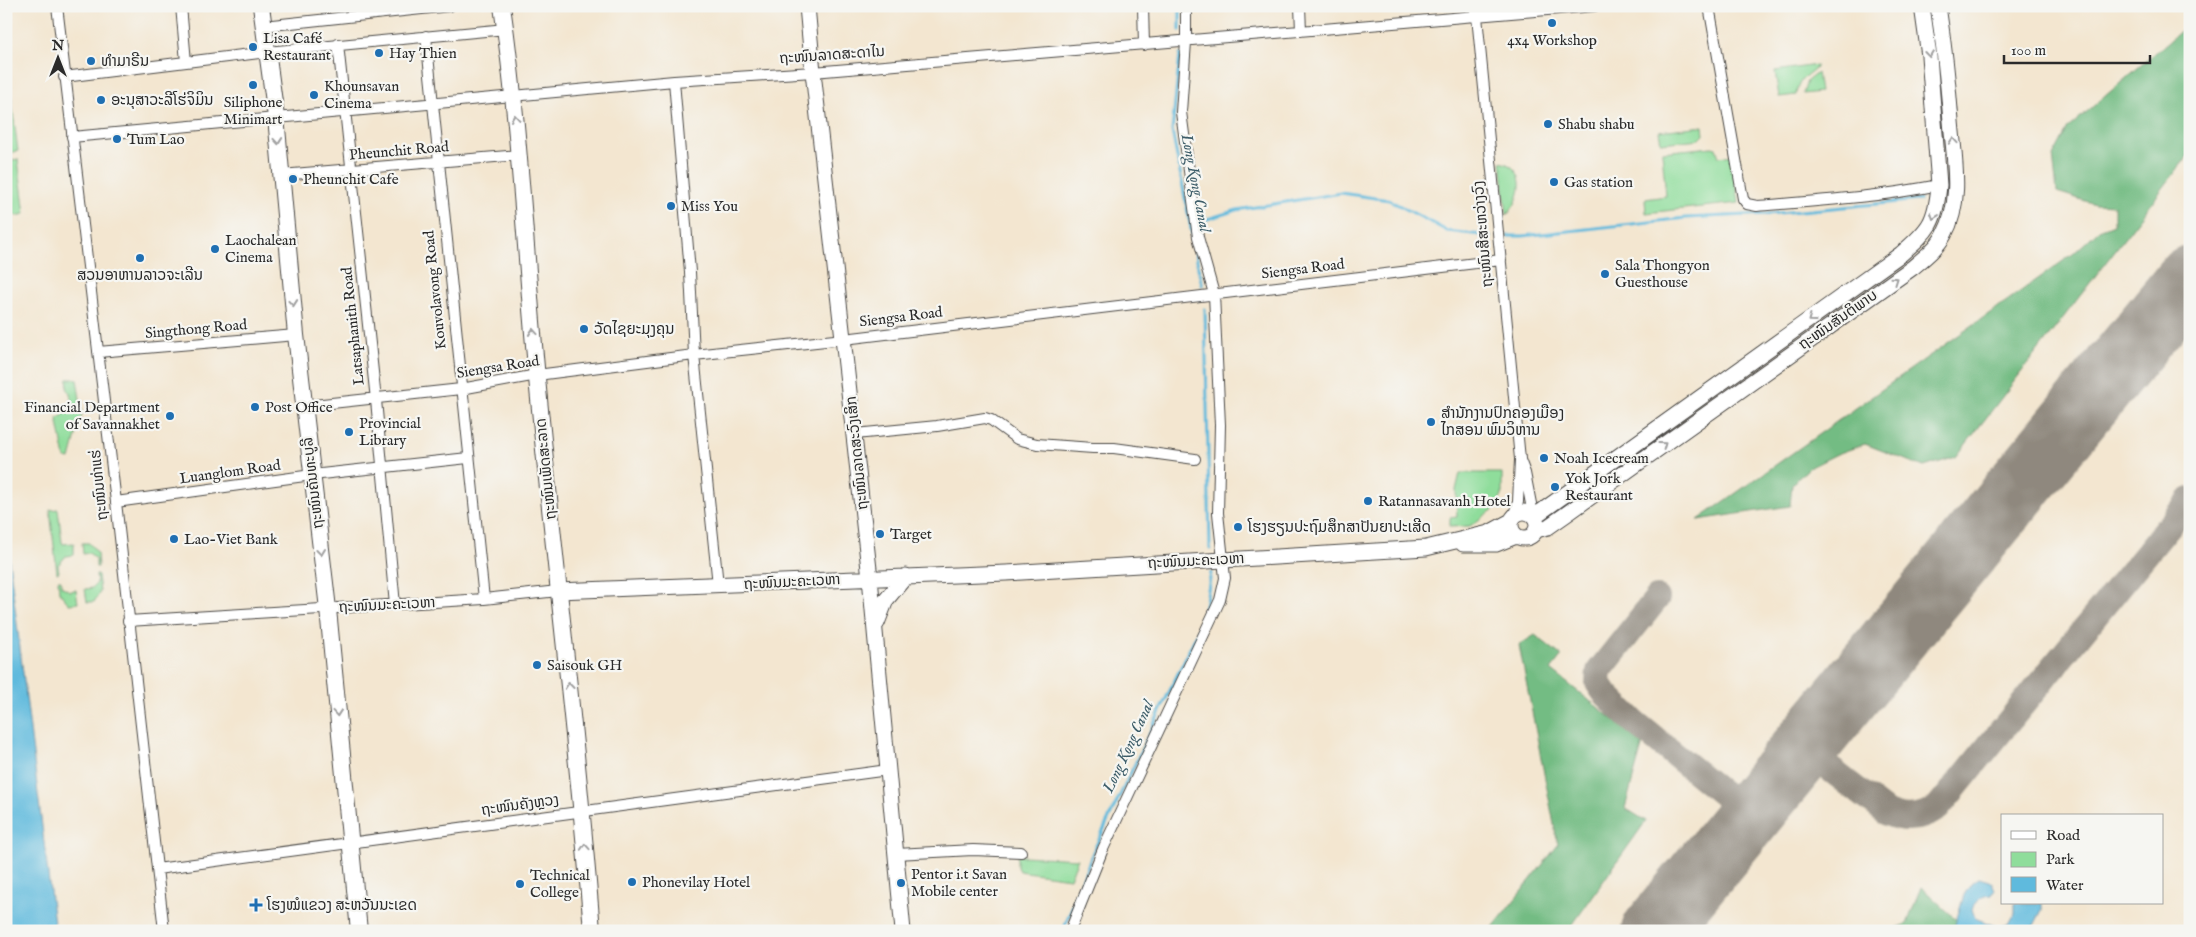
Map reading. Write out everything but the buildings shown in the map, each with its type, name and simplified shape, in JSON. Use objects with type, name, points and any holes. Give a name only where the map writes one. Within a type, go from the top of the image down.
[{"type":"main road","name":"ຖະໜົນຄັນທະບູລີ","points":[[261,6],[276,117],[296,335],[328,609],[349,843],[359,931]]},
{"type":"main road","name":"ຖະໜົນເພັດສະລາດ","points":[[502,6],[519,155],[537,376],[558,591],[583,811],[592,931]]},
{"type":"street","name":"ຖະໜົນທ່າແຮ່","points":[[57,6],[116,502],[164,931]]},
{"type":"street","points":[[181,6],[186,62]]},
{"type":"street","points":[[336,6],[337,18]]},
{"type":"street","points":[[263,26],[450,6]]},
{"type":"street","name":"ຖະໜົນລາດສະວົງເສິກ","points":[[807,6],[876,632],[903,931]]},
{"type":"street","points":[[1143,6],[1144,45]]},
{"type":"street","points":[[1070,931],[1103,849],[1220,600],[1225,578],[1218,513],[1220,426],[1214,294],[1198,237],[1181,112],[1186,42],[1186,6]]},
{"type":"street","points":[[1300,6],[1300,31]]},
{"type":"street","name":"ຖະໜົນສີສະຫວ່າງວົງ","points":[[1476,6],[1520,460]]},
{"type":"street","name":"ຖະໜົນລາດສະດາໄນ","points":[[72,137],[674,80],[813,72],[1595,6]]},
{"type":"street","points":[[1709,6],[1743,199],[1747,204],[1757,206],[1836,200],[1939,185]]},
{"type":"street","name":"ຖະໜົນສັນຕິພາບ","points":[[1922,6],[1929,56],[1939,185],[1937,205],[1930,227],[1901,254],[1535,520],[1548,527],[1930,254],[1944,236],[1954,209],[1956,185],[1946,54],[1938,6]]},
{"type":"street","points":[[64,77],[338,44],[506,29]]},
{"type":"street","name":"Kouvolavong Road","points":[[426,36],[437,162],[484,599]]},
{"type":"street","name":"Latsaphanith Road","points":[[338,44],[376,400],[395,604]]},
{"type":"street","points":[[674,80],[690,272],[694,355],[718,585]]},
{"type":"street","name":"Pheunchit Road","points":[[281,175],[519,155]]},
{"type":"street","name":"Siengsa Road","points":[[304,406],[376,400],[461,389],[537,376],[694,355],[844,339],[1501,260]]},
{"type":"street","name":"Singthong Road","points":[[98,352],[296,335]]},
{"type":"street","points":[[855,434],[937,426],[985,418],[991,420],[1017,439],[1036,444],[1114,448],[1195,459]]},
{"type":"street","name":"Luanglom Road","points":[[116,502],[312,475],[468,458]]},
{"type":"street","points":[[1455,541],[1467,545],[1496,544],[1516,536],[1525,538],[1533,534],[1535,520],[1525,473],[1520,460]]},
{"type":"street","points":[[1516,536],[1511,529],[1512,519],[1518,502],[1520,460]]},
{"type":"street","points":[[1512,519],[1524,511],[1535,520]]},
{"type":"street","name":"ຖະໜົນມະຄະເວຫາ","points":[[128,620],[484,599],[558,591],[1006,573],[1426,548],[1489,533],[1512,519]]},
{"type":"street","points":[[876,632],[878,619],[886,600],[906,576]]},
{"type":"street","name":"ຖະໜົນຄັງຫຼວງ","points":[[157,868],[888,770]]},
{"type":"street","points":[[896,854],[973,850],[1021,852]]},
{"type":"green space","points":[[2190,23],[2190,153],[1956,457],[1924,467],[1865,444],[1837,454],[1809,468],[1792,484],[1790,506],[1698,520],[2073,254],[2099,230],[2114,224],[2114,205],[2095,204],[2057,192],[2053,156],[2068,128]]},
{"type":"green space","points":[[1816,65],[1816,68],[1800,83],[1796,95],[1779,97],[1775,71]]},
{"type":"green space","points":[[1817,73],[1820,92],[1803,94],[1807,81]]},
{"type":"green space","points":[[11,96],[18,151],[9,153],[6,152],[6,97]]},
{"type":"green space","points":[[1703,126],[1704,135],[1700,139],[1661,143],[1659,131]]},
{"type":"green space","points":[[1716,148],[1719,157],[1732,155],[1739,203],[1646,213],[1645,199],[1666,196],[1662,152]]},
{"type":"green space","points":[[18,159],[25,214],[16,216],[13,214],[7,161]]},
{"type":"green space","points":[[1501,162],[1516,171],[1520,185],[1516,201],[1507,215]]},
{"type":"green space","points":[[68,379],[77,379],[82,413],[70,459],[65,458],[57,418],[66,413],[70,406],[71,397],[67,388]]},
{"type":"green space","points":[[1460,473],[1502,473],[1502,496],[1494,509],[1470,526],[1450,527],[1450,518],[1457,517],[1456,490]]},
{"type":"green space","points":[[58,509],[62,542],[63,544],[74,543],[74,555],[66,556],[58,565],[59,572],[57,573],[50,510]]},
{"type":"green space","points":[[82,543],[89,543],[97,552],[98,567],[96,567],[96,559],[89,553],[83,554]]},
{"type":"green space","points":[[96,575],[98,575],[100,592],[94,602],[87,602],[85,589],[92,588],[97,583]]},
{"type":"green space","points":[[58,580],[61,580],[61,586],[70,591],[76,590],[78,603],[69,604],[59,592]]},
{"type":"green space","points":[[1535,635],[1562,656],[1551,670],[1643,743],[1625,808],[1646,821],[1568,931],[1490,931],[1558,845],[1519,645]]},
{"type":"green space","points":[[1017,856],[1078,859],[1070,878],[1019,871]]},
{"type":"green space","points":[[1921,887],[1957,920],[1953,931],[1889,931],[1907,924]]},
{"type":"water","points":[[6,535],[55,931],[6,931]]},
{"type":"water","points":[[1979,878],[1992,882],[1995,890],[1992,895],[1983,897],[1972,909],[1975,918],[1998,927],[2009,924],[2015,913],[2015,904],[2042,904],[2042,910],[2031,931],[1953,931],[1964,895],[1971,884]]},
{"type":"waterway","name":"Long Kong Canal","points":[[1180,6],[1180,30]]},
{"type":"waterway","name":"Long Kong Canal","points":[[1180,55],[1172,131],[1202,285]]},
{"type":"waterway","points":[[1204,220],[1237,210],[1341,193],[1389,200],[1447,231],[1490,236]]},
{"type":"waterway","points":[[1508,236],[1523,236],[1686,218],[1768,214],[1920,200]]},
{"type":"waterway","name":"Long Kong Canal","points":[[1205,309],[1210,549]]},
{"type":"waterway","name":"Long Kong Canal","points":[[1063,931],[1093,852],[1202,623],[1211,573]]},
{"type":"taxiway","points":[[1804,749],[1887,813],[1894,816],[1913,818],[1932,812],[1938,808],[2190,500]]},
{"type":"taxiway","points":[[1657,598],[1599,671],[1598,683],[1604,692],[1633,721],[1749,815]]},
{"type":"runway","points":[[1654,931],[2190,278]]},
{"type":"place","name":"4x4 Workshop","points":[[1552,23]]},
{"type":"place","name":"Lisa Café Restaurant","points":[[253,47]]},
{"type":"place","name":"Hay Thien","points":[[379,53]]},
{"type":"place","name":"ທຳມາຣີນ","points":[[91,61]]},
{"type":"place","name":"Siliphone Minimart","points":[[253,85]]},
{"type":"place","name":"Khounsavan Cinema","points":[[314,95]]},
{"type":"place","name":"ອະນຸສາວະລີໂຮ່ຈິມິນ","points":[[101,100]]},
{"type":"place","name":"Shabu shabu","points":[[1548,124]]},
{"type":"place","name":"Tum Lao","points":[[117,139]]},
{"type":"place","name":"Pheunchit Cafe","points":[[293,179]]},
{"type":"place","name":"Gas station","points":[[1554,182]]},
{"type":"place","name":"Miss You","points":[[671,206]]},
{"type":"place","name":"Laochalean Cinema","points":[[215,249]]},
{"type":"place","name":"ສວນອາຫານລາວຈະເລີນ","points":[[140,258]]},
{"type":"place","name":"Sala Thongyon Guesthouse","points":[[1605,274]]},
{"type":"place","name":"ວັດໄຊຍະມຸງຄຸນ","points":[[584,329]]},
{"type":"place","name":"Post Office","points":[[255,407]]},
{"type":"place","name":"Financial Department of Savannakhet","points":[[170,416]]},
{"type":"place","name":"ສຳນັກງານປົກຄອງເມືອງ ໄກສອນ ພົມວິຫານ","points":[[1431,422]]},
{"type":"place","name":"Provincial Library","points":[[349,432]]},
{"type":"place","name":"Noah Icecream","points":[[1544,458]]},
{"type":"place","name":"Yok Jork Restaurant","points":[[1555,487]]},
{"type":"place","name":"Ratannasavanh Hotel","points":[[1368,501]]},
{"type":"place","name":"ໂຮງຮຽນປະຖົມສຶກສາປັນຍາປະເສີດ","points":[[1238,527]]},
{"type":"place","name":"Target","points":[[880,534]]},
{"type":"place","name":"Lao-Viet Bank","points":[[174,539]]},
{"type":"place","name":"Saisouk GH","points":[[537,665]]},
{"type":"place","name":"Phonevilay Hotel","points":[[632,882]]},
{"type":"place","name":"Pentor i.t Savan Mobile center","points":[[901,883]]},
{"type":"place","name":"Technical College","points":[[520,884]]},
{"type":"place","name":"ໂຮງໝໍແຂວງ ສະຫວັນນະເຂດ","points":[[256,905]]}]
